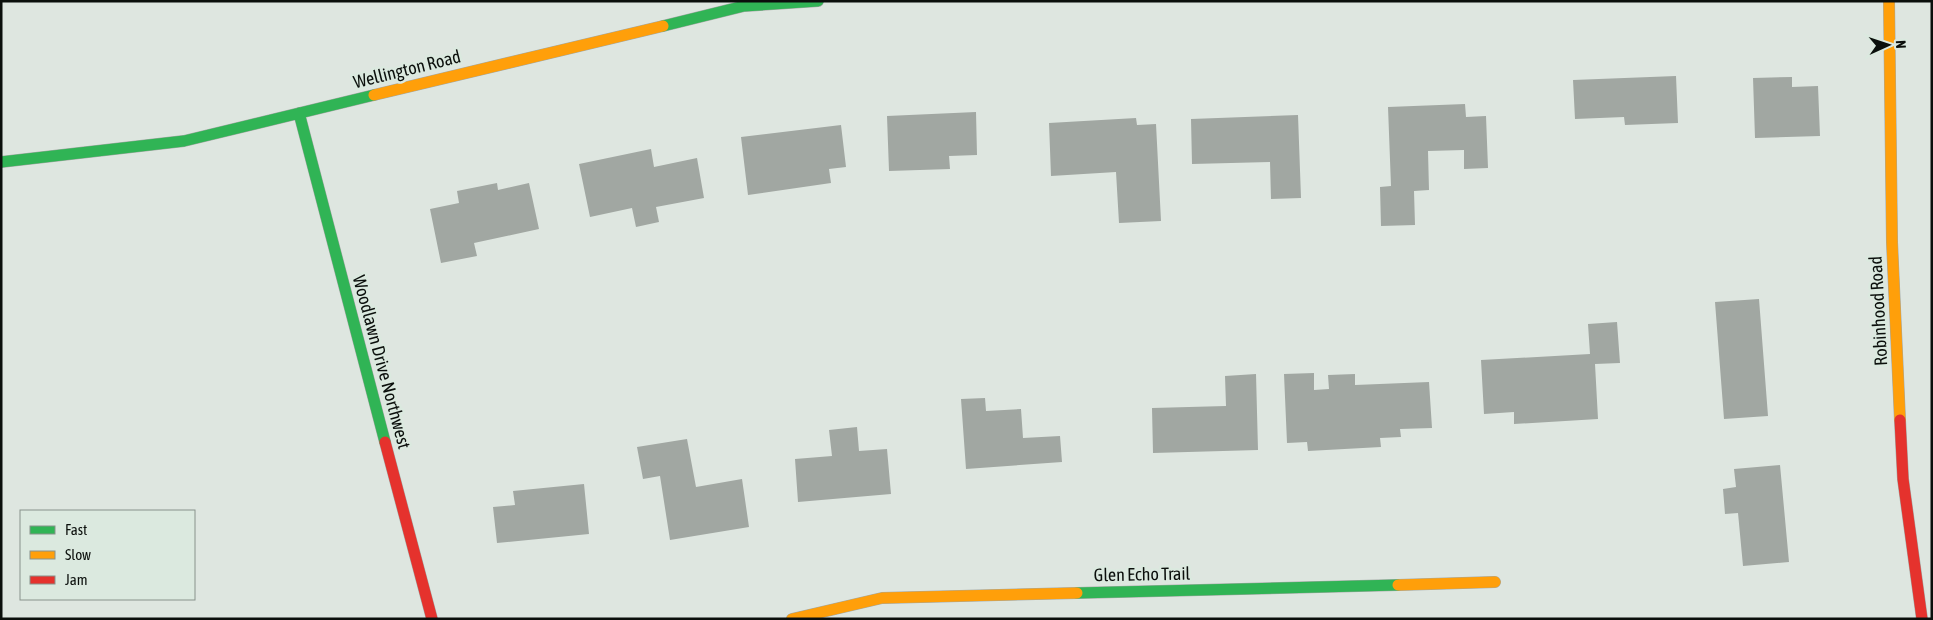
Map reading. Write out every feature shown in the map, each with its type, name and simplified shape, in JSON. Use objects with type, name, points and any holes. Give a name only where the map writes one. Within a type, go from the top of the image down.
[{"type":"street","name":"Wellington Road","points":[[1,162],[184,141],[744,4],[818,1]]},
{"type":"street","name":"Robinhood Road","points":[[1889,1],[1892,242],[1903,473],[1922,619]]},
{"type":"street","name":"Woodlawn Drive Northwest","points":[[299,113],[432,619]]},
{"type":"street","name":"Glen Echo Trail","points":[[792,619],[882,598],[1495,582]]},
{"type":"building","points":[[1676,76],[1678,123],[1625,125],[1624,117],[1575,119],[1573,80]]},
{"type":"building","points":[[1792,77],[1792,87],[1818,86],[1820,136],[1755,138],[1753,78]]},
{"type":"building","points":[[1465,104],[1466,117],[1486,116],[1488,168],[1464,169],[1464,150],[1428,151],[1429,190],[1414,191],[1415,225],[1381,226],[1380,187],[1391,186],[1388,107]]},
{"type":"building","points":[[976,112],[977,155],[949,156],[950,169],[889,171],[887,116]]},
{"type":"building","points":[[1298,115],[1301,198],[1271,199],[1270,162],[1192,164],[1191,119]]},
{"type":"building","points":[[1136,118],[1137,125],[1156,124],[1161,221],[1119,223],[1116,172],[1051,176],[1049,123]]},
{"type":"building","points":[[841,125],[846,167],[829,169],[831,183],[748,195],[741,137]]},
{"type":"building","points":[[651,149],[654,167],[697,158],[704,198],[656,207],[659,222],[636,227],[632,208],[590,217],[579,164]]},
{"type":"building","points":[[497,183],[498,190],[529,183],[539,229],[474,243],[477,256],[441,263],[430,209],[459,203],[457,191]]},
{"type":"building","points":[[1759,299],[1768,416],[1724,419],[1715,302]]},
{"type":"building","points":[[1617,322],[1620,363],[1595,364],[1598,419],[1514,424],[1514,412],[1484,414],[1481,360],[1590,354],[1588,324]]},
{"type":"building","points":[[1314,373],[1314,390],[1329,389],[1328,375],[1355,374],[1355,385],[1429,382],[1432,428],[1400,429],[1401,437],[1380,438],[1381,447],[1308,451],[1307,442],[1287,443],[1284,374]]},
{"type":"building","points":[[1256,374],[1258,450],[1153,453],[1152,408],[1226,406],[1225,376]]},
{"type":"building","points":[[985,398],[986,411],[1021,409],[1023,438],[1060,436],[1062,462],[966,469],[961,399]]},
{"type":"building","points":[[857,427],[859,451],[887,449],[891,494],[798,502],[795,459],[832,456],[829,430]]},
{"type":"building","points":[[687,439],[696,487],[742,479],[749,527],[670,540],[660,476],[643,479],[637,447]]},
{"type":"building","points":[[1780,465],[1789,562],[1743,566],[1738,513],[1725,514],[1723,489],[1736,487],[1734,469]]},
{"type":"building","points":[[584,484],[589,534],[497,543],[493,507],[515,505],[513,491]]},
{"type":"traffic: fast","points":[[663,26],[744,6],[818,1]]},
{"type":"traffic: fast","points":[[1,162],[184,141],[374,95]]},
{"type":"traffic: fast","points":[[299,113],[385,442]]},
{"type":"traffic: fast","points":[[1077,593],[1398,585]]},
{"type":"traffic: slow","points":[[1889,1],[1892,242],[1900,420]]},
{"type":"traffic: slow","points":[[374,95],[663,26]]},
{"type":"traffic: slow","points":[[1398,585],[1495,582]]},
{"type":"traffic: slow","points":[[792,619],[882,598],[1077,593]]},
{"type":"traffic: jam","points":[[1900,420],[1903,479],[1922,619]]},
{"type":"traffic: jam","points":[[385,442],[432,619]]}]
